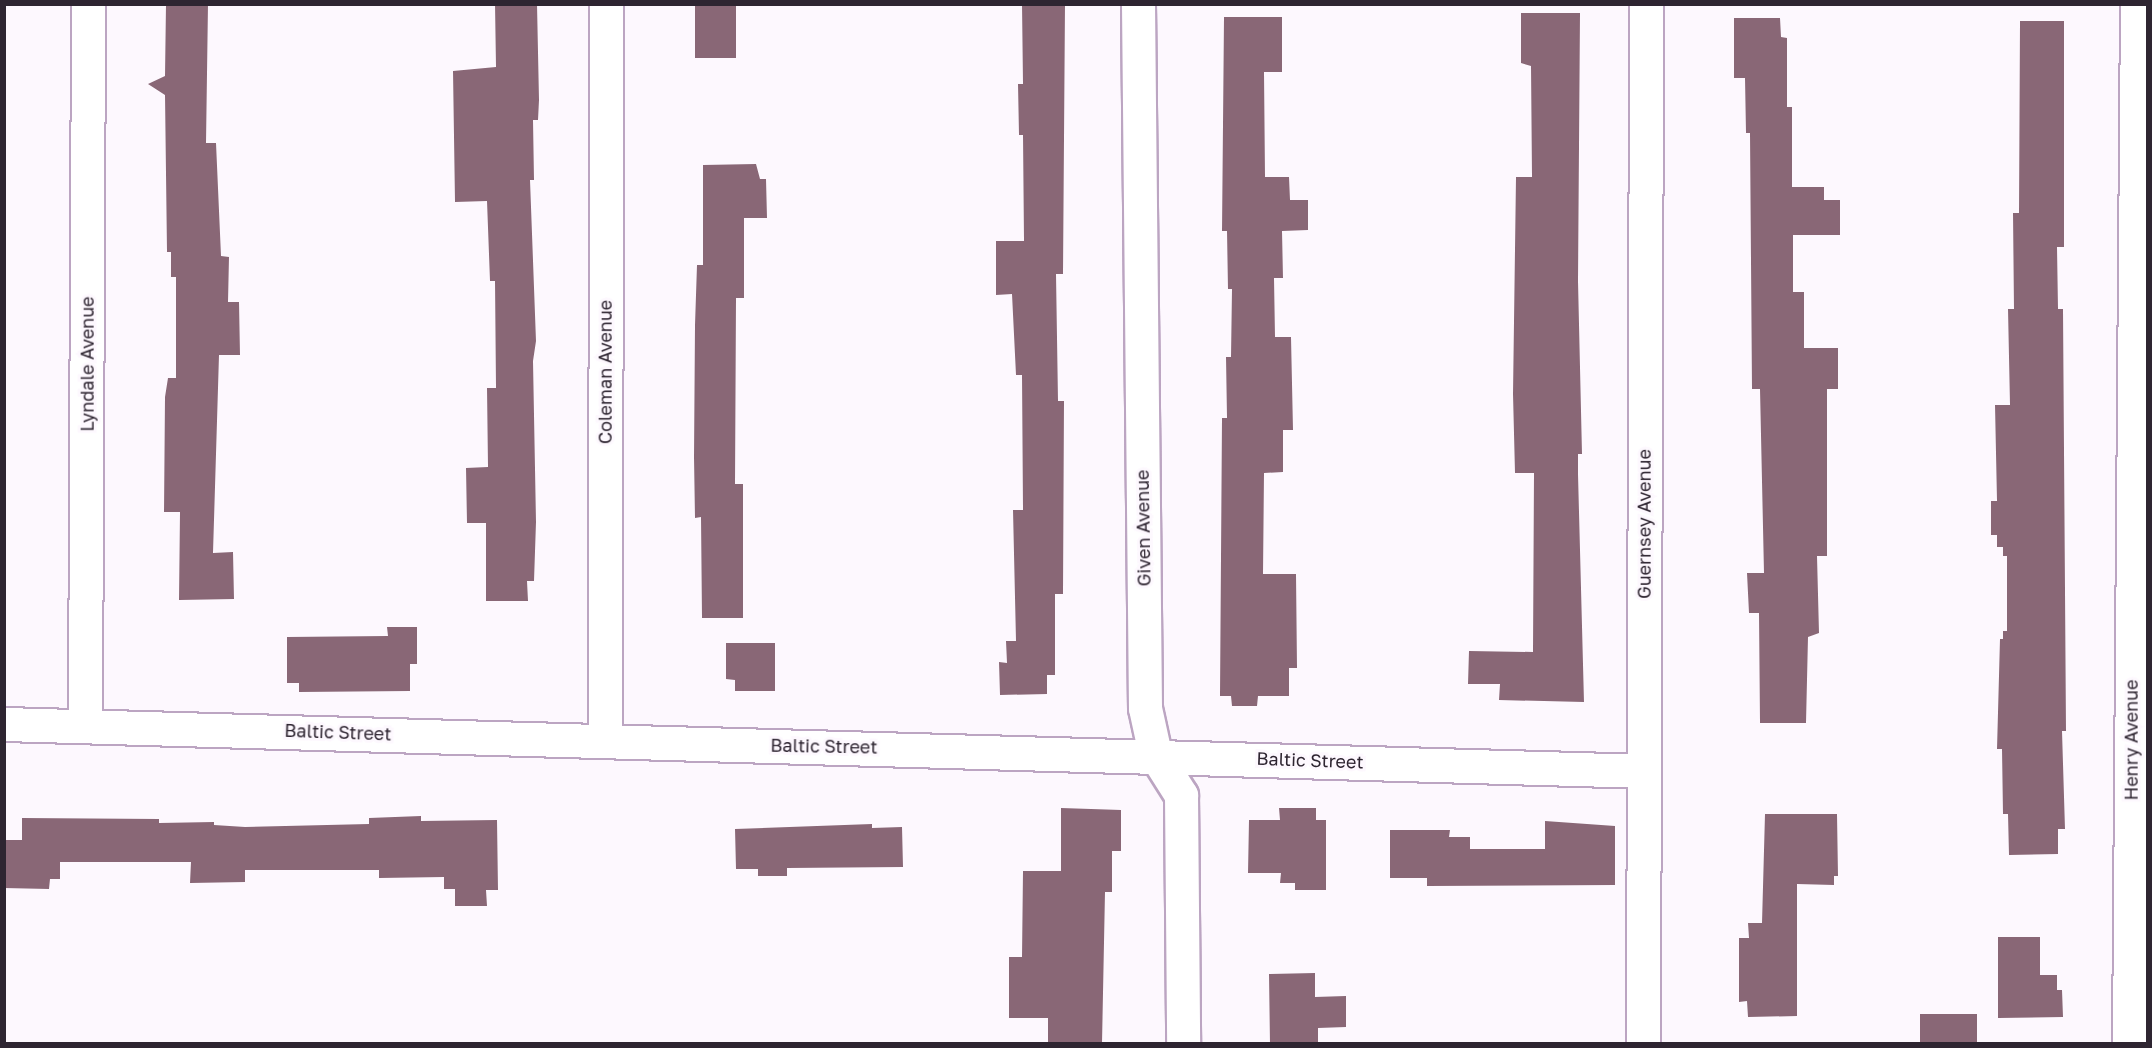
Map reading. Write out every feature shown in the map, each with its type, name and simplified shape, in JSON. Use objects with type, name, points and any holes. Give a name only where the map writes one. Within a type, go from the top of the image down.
[{"type":"street","name":"Lyndale Avenue","points":[[85,724],[88,4]]},
{"type":"street","name":"Coleman Avenue","points":[[605,740],[606,4]]},
{"type":"street","name":"Given Avenue","points":[[1138,4],[1145,708],[1155,754],[1180,795],[1183,1044]]},
{"type":"street","name":"Guernsey Avenue","points":[[1643,1044],[1646,4]]},
{"type":"street","name":"Henry Avenue","points":[[2129,1044],[2137,4]]},
{"type":"street","name":"Baltic Street","points":[[4,724],[85,724],[1155,754],[1643,771]]},
{"type":"building","points":[[166,4],[208,4],[206,143],[216,143],[221,256],[229,257],[228,302],[239,302],[240,355],[219,355],[213,553],[233,552],[234,599],[179,600],[180,512],[164,512],[165,397],[168,378],[176,378],[176,277],[171,277],[171,252],[167,252],[165,95],[148,84],[165,76]]},
{"type":"building","points":[[495,4],[537,4],[539,100],[538,120],[533,120],[534,180],[530,180],[536,341],[533,361],[536,522],[534,581],[527,581],[528,601],[486,601],[486,523],[467,523],[466,468],[488,467],[487,388],[496,388],[495,281],[490,281],[487,201],[455,202],[453,71],[496,67]]},
{"type":"building","points":[[695,4],[736,4],[736,58],[695,58]]},
{"type":"building","points":[[1022,4],[1065,4],[1063,274],[1056,274],[1058,401],[1064,401],[1063,594],[1055,594],[1055,675],[1047,675],[1047,694],[1000,695],[999,662],[1007,663],[1006,641],[1016,641],[1013,510],[1023,510],[1022,375],[1016,375],[1012,294],[996,295],[996,241],[1024,241],[1023,135],[1019,135],[1018,84],[1023,84]]},
{"type":"building","points":[[1521,13],[1580,13],[1578,281],[1582,454],[1578,454],[1578,474],[1584,702],[1499,700],[1500,684],[1468,684],[1469,651],[1533,652],[1534,473],[1515,473],[1513,394],[1516,177],[1532,177],[1531,66],[1521,63]]},
{"type":"building","points":[[1224,17],[1282,17],[1282,72],[1264,72],[1265,177],[1289,177],[1290,200],[1308,200],[1308,230],[1282,231],[1283,278],[1274,278],[1275,337],[1291,337],[1293,430],[1283,430],[1283,472],[1264,473],[1263,574],[1296,574],[1297,668],[1289,668],[1289,696],[1258,696],[1257,706],[1232,706],[1231,696],[1220,696],[1222,418],[1227,418],[1226,357],[1231,357],[1232,289],[1228,289],[1227,231],[1222,231]]},
{"type":"building","points":[[1734,18],[1780,18],[1781,37],[1787,38],[1787,107],[1792,107],[1792,187],[1824,187],[1824,200],[1840,200],[1840,235],[1793,235],[1793,292],[1804,292],[1804,348],[1838,348],[1838,389],[1827,389],[1827,556],[1817,556],[1819,633],[1808,637],[1806,723],[1760,723],[1759,613],[1749,613],[1747,573],[1764,573],[1760,389],[1752,389],[1750,133],[1746,133],[1745,78],[1734,78]]},
{"type":"building","points":[[2020,21],[2064,21],[2064,247],[2057,247],[2058,309],[2063,309],[2066,731],[2062,731],[2065,829],[2058,829],[2058,854],[2009,855],[2008,814],[2003,814],[2002,749],[1997,749],[2000,639],[2003,639],[2003,631],[2007,631],[2007,556],[2003,556],[2003,547],[1997,547],[1997,535],[1991,535],[1991,501],[1997,501],[1995,405],[2010,405],[2008,309],[2014,309],[2013,213],[2019,213]]},
{"type":"building","points":[[756,164],[760,179],[766,179],[767,218],[744,218],[744,298],[736,298],[735,484],[743,484],[743,618],[702,618],[701,517],[695,518],[694,457],[697,265],[703,265],[703,165]]},
{"type":"building","points":[[387,627],[417,627],[417,664],[410,664],[410,691],[299,692],[299,683],[287,683],[287,637],[388,636]]},
{"type":"building","points":[[726,643],[775,643],[775,691],[735,691],[735,680],[726,679]]},
{"type":"building","points":[[1061,808],[1121,810],[1121,851],[1112,851],[1112,892],[1105,892],[1102,1044],[1048,1044],[1048,1018],[1009,1018],[1009,957],[1022,957],[1023,871],[1061,871]]},
{"type":"building","points":[[1279,808],[1316,808],[1316,820],[1326,820],[1326,890],[1295,890],[1295,883],[1280,883],[1281,873],[1248,873],[1249,820],[1280,820]]},
{"type":"building","points":[[1765,814],[1837,814],[1838,876],[1834,876],[1834,885],[1797,884],[1797,1016],[1748,1017],[1747,1001],[1739,1002],[1739,938],[1749,938],[1748,923],[1762,923]]},
{"type":"building","points":[[421,816],[421,821],[497,820],[498,890],[486,890],[487,906],[455,906],[455,889],[444,889],[444,877],[379,878],[379,870],[245,870],[245,882],[190,883],[191,862],[60,862],[60,879],[50,879],[49,889],[4,888],[4,840],[22,840],[22,818],[159,819],[159,823],[214,822],[214,825],[245,827],[369,824],[369,818]]},
{"type":"building","points":[[1545,821],[1615,826],[1615,885],[1427,886],[1427,878],[1390,878],[1390,830],[1450,830],[1449,837],[1470,837],[1470,849],[1545,849]]},
{"type":"building","points":[[872,824],[872,828],[902,827],[903,867],[787,868],[787,876],[758,876],[758,869],[736,869],[735,829]]},
{"type":"building","points":[[1998,937],[2040,937],[2040,975],[2057,975],[2057,990],[2062,990],[2063,1017],[1998,1018]]},
{"type":"building","points":[[1315,973],[1315,997],[1346,996],[1346,1027],[1318,1028],[1318,1044],[1270,1044],[1269,974]]},
{"type":"building","points":[[1920,1014],[1977,1014],[1977,1044],[1920,1044]]}]
